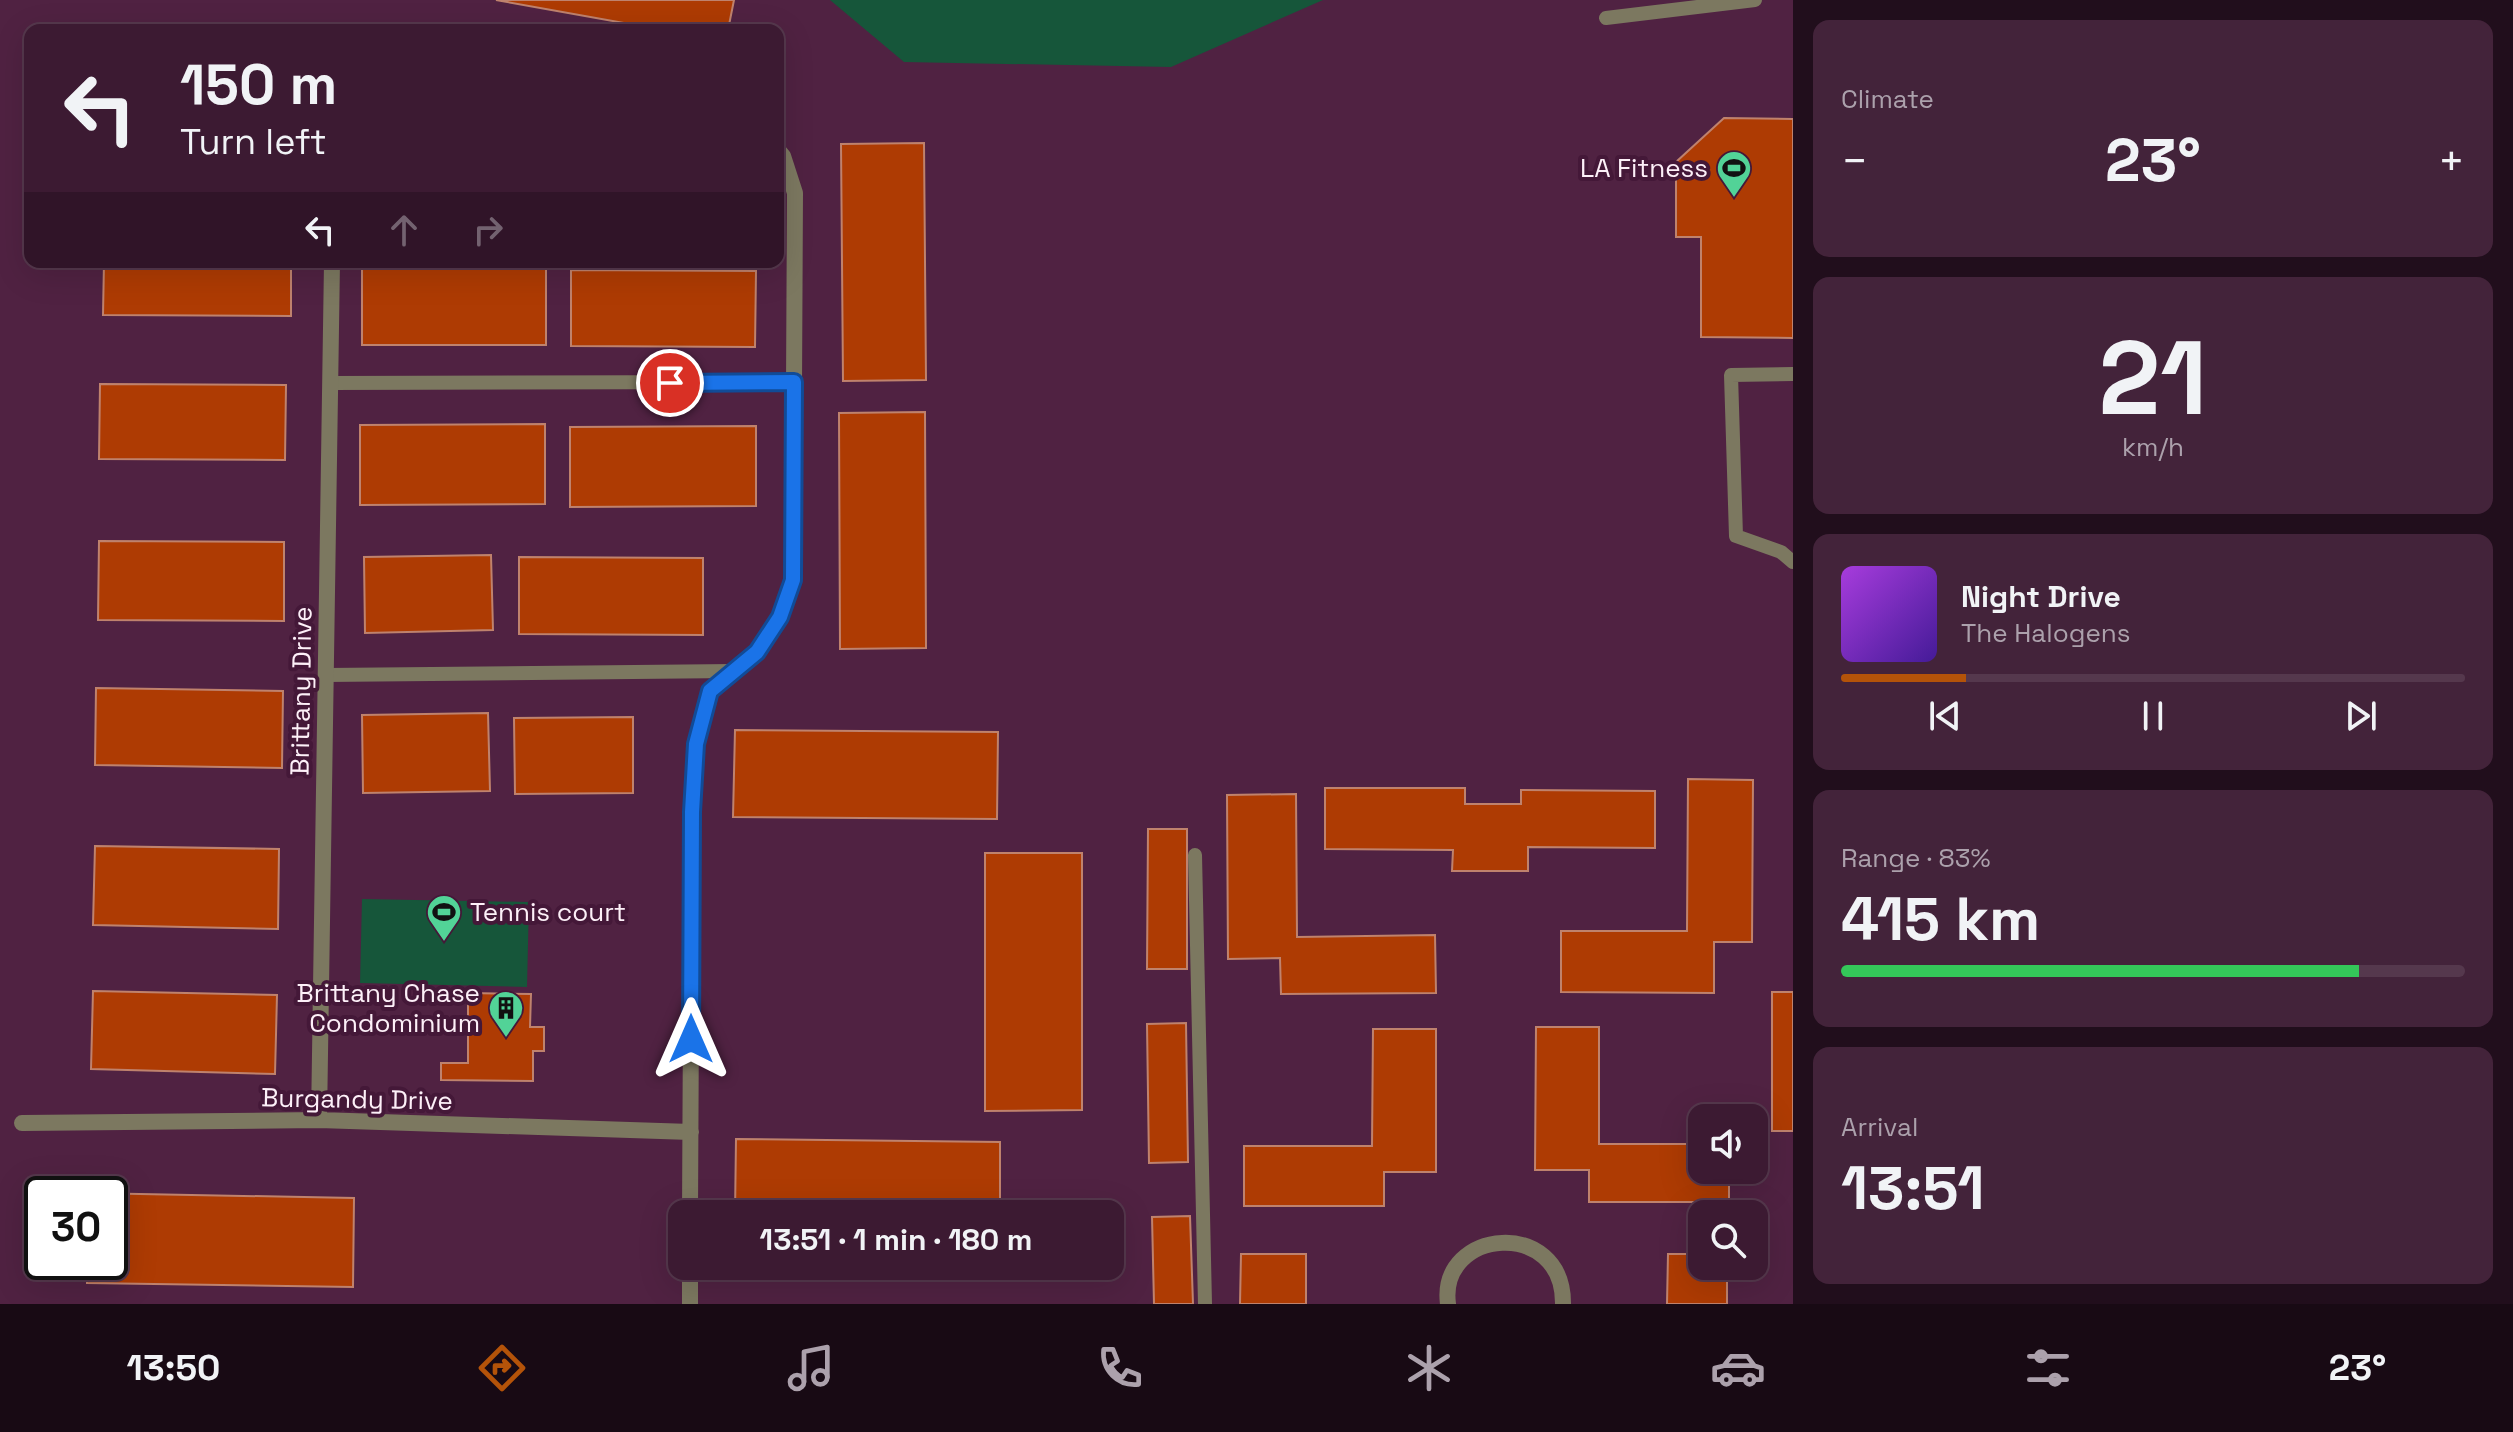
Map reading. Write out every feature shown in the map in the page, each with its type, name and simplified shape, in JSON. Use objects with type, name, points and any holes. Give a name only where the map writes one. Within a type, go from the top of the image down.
[{"type":"street","points":[[690,1200],[692,812],[696,744],[710,691],[757,652],[780,617],[793,580],[795,193],[784,159]]},
{"type":"street","name":"Brittany Drive","points":[[319,1120],[332,268]]},
{"type":"street","name":"Burgandy Drive","points":[[22,1123],[319,1120],[691,1132]]},
{"type":"street","points":[[1448,1304],[1451,1278],[1462,1261],[1478,1248],[1497,1242],[1516,1242],[1533,1248],[1547,1259],[1558,1274],[1564,1291],[1563,1304]]},
{"type":"street","points":[[690,1280],[690,1304]]},
{"type":"lane","points":[[1606,18],[1755,0]]},
{"type":"lane","points":[[1793,374],[1731,375],[1736,536],[1781,552],[1793,562]]},
{"type":"lane","points":[[330,383],[794,382]]},
{"type":"lane","points":[[326,675],[734,671]]},
{"type":"lane","points":[[1195,855],[1205,1304]]},
{"type":"green space","points":[[830,0],[1323,0],[1171,67],[904,62]]},
{"type":"green space","name":"Tennis court","points":[[362,899],[529,902],[527,987],[360,983]]},
{"type":"building","points":[[496,0],[734,0],[729,24],[630,24]]},
{"type":"building","name":"LA Fitness","points":[[1724,118],[1793,119],[1793,338],[1701,337],[1701,237],[1676,237],[1676,162]]},
{"type":"building","points":[[924,143],[926,380],[843,381],[841,144]]},
{"type":"building","points":[[104,268],[291,268],[291,316],[103,315]]},
{"type":"building","points":[[362,268],[546,269],[546,345],[362,345]]},
{"type":"building","points":[[571,270],[756,271],[755,347],[571,346]]},
{"type":"building","points":[[100,384],[286,385],[285,460],[99,459]]},
{"type":"building","points":[[925,412],[926,648],[840,649],[839,413]]},
{"type":"building","points":[[545,424],[545,504],[360,505],[360,425]]},
{"type":"building","points":[[756,426],[756,506],[570,507],[570,427]]},
{"type":"building","points":[[99,541],[284,542],[284,621],[98,620]]},
{"type":"building","points":[[491,555],[493,630],[365,633],[364,557]]},
{"type":"building","points":[[519,557],[703,558],[703,635],[519,634]]},
{"type":"building","points":[[96,688],[283,691],[282,768],[95,765]]},
{"type":"building","points":[[488,713],[490,791],[363,793],[362,715]]},
{"type":"building","points":[[633,717],[633,793],[515,794],[514,718]]},
{"type":"building","points":[[735,730],[998,732],[997,819],[733,817]]},
{"type":"building","points":[[1688,779],[1753,780],[1752,942],[1714,942],[1714,993],[1561,992],[1561,931],[1687,931]]},
{"type":"building","points":[[1325,788],[1465,788],[1465,804],[1521,804],[1521,790],[1655,791],[1655,848],[1528,847],[1528,871],[1452,871],[1453,850],[1325,849]]},
{"type":"building","points":[[1296,794],[1297,937],[1435,935],[1436,993],[1281,994],[1280,958],[1228,959],[1227,795]]},
{"type":"building","points":[[1148,829],[1187,829],[1187,969],[1147,969]]},
{"type":"building","points":[[95,846],[279,849],[278,929],[93,925]]},
{"type":"building","points":[[985,853],[1082,853],[1082,1110],[985,1111]]},
{"type":"building","points":[[93,991],[277,995],[275,1074],[91,1069]]},
{"type":"building","points":[[1772,992],[1793,992],[1793,1131],[1772,1131]]},
{"type":"building","name":"Brittany Chase Condominium","points":[[468,993],[531,994],[530,1027],[544,1027],[544,1051],[533,1051],[533,1081],[441,1080],[441,1063],[468,1063]]},
{"type":"building","points":[[1186,1023],[1188,1162],[1149,1163],[1147,1024]]},
{"type":"building","points":[[1536,1027],[1599,1027],[1599,1144],[1688,1144],[1688,1184],[1729,1184],[1729,1200],[1589,1202],[1589,1170],[1535,1170]]},
{"type":"building","points":[[1373,1029],[1436,1029],[1436,1172],[1384,1172],[1384,1206],[1244,1206],[1244,1146],[1372,1146]]},
{"type":"building","points":[[736,1139],[1000,1142],[1000,1200],[735,1200]]},
{"type":"building","points":[[128,1194],[354,1198],[353,1287],[87,1283],[87,1280],[128,1280]]},
{"type":"building","points":[[1190,1216],[1193,1304],[1154,1304],[1152,1217]]},
{"type":"building","points":[[1241,1254],[1306,1254],[1306,1304],[1240,1304]]},
{"type":"building","points":[[1668,1254],[1688,1254],[1688,1280],[1727,1280],[1727,1304],[1667,1304]]},
{"type":"place","name":"LA Fitness","points":[[1734,199]]},
{"type":"place","name":"Tennis court","points":[[444,943]]},
{"type":"place","name":"Brittany Chase Condominium","points":[[506,1039]]},
{"type":"route","points":[[670,383],[794,382],[793,580],[780,617],[757,652],[710,691],[696,744],[692,812],[691,1039]]}]
